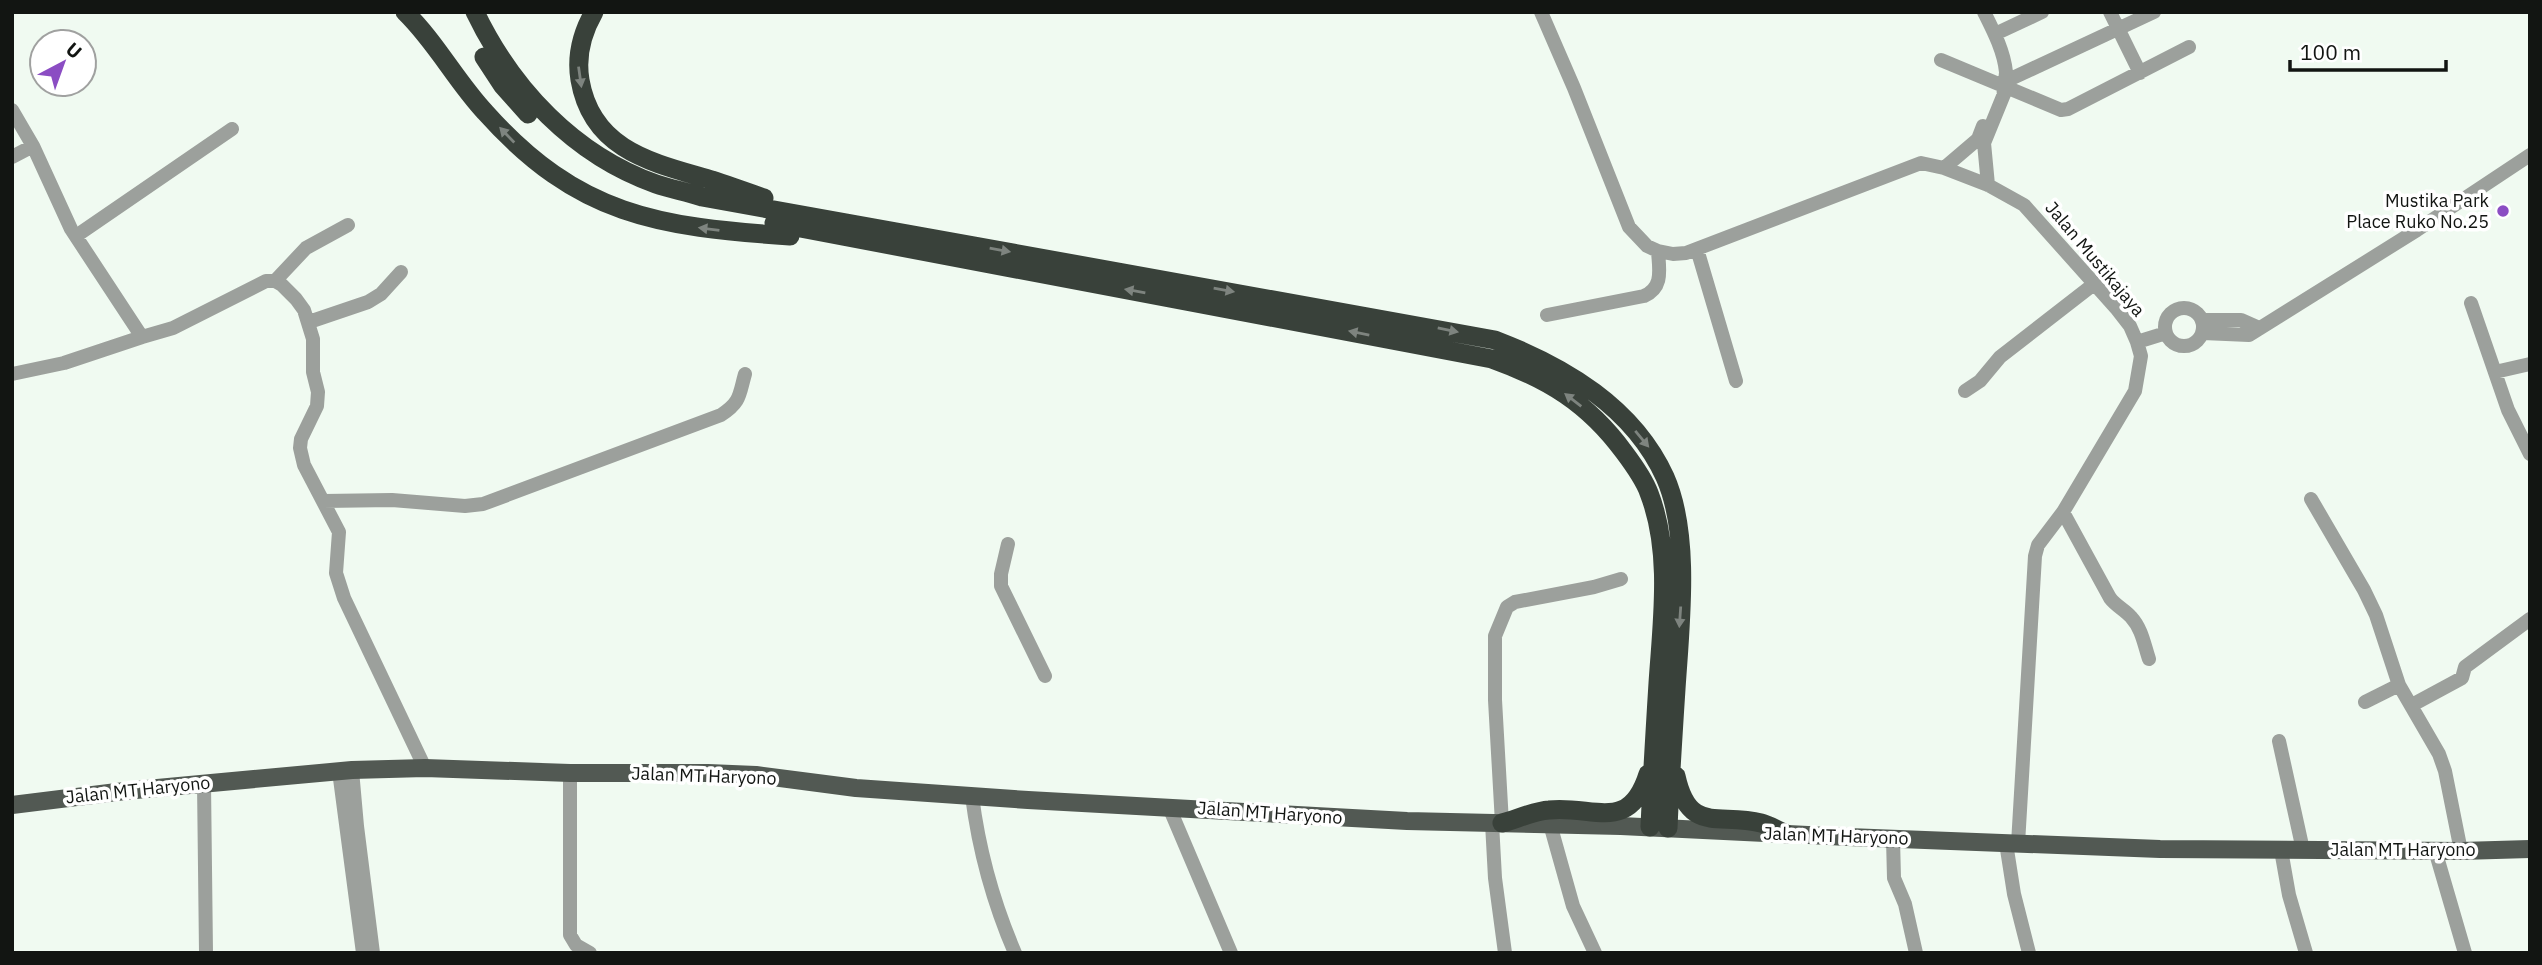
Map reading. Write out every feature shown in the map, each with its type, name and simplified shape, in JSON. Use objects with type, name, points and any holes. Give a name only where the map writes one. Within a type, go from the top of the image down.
[{"type":"highway","points":[[405,12],[483,111],[513,142],[540,166],[603,203],[641,217],[676,225],[719,231],[874,242]]},
{"type":"highway","points":[[461,12],[480,50],[503,86],[541,128],[579,159],[617,181],[652,195],[699,209],[1492,359],[1529,373],[1571,396],[1608,430],[1648,490],[1670,550]]},
{"type":"highway","points":[[475,12],[490,44],[516,80],[550,119],[598,155],[621,169],[656,184],[702,197],[1495,340],[1536,356],[1570,375],[1619,412],[1648,446],[1665,479],[1675,507],[1664,597],[1659,827]]},
{"type":"highway","points":[[594,12],[581,42],[578,67],[582,90],[592,116],[610,138],[632,154],[664,167],[713,180],[821,218]]},
{"type":"highway","points":[[1497,823],[1549,810],[1609,813],[1626,809],[1638,799],[1662,756]]},
{"type":"highway","points":[[1662,756],[1680,795],[1689,808],[1700,816],[1760,823],[1786,834]]},
{"type":"main road","name":"Jalan MT Haryono","points":[[12,805],[345,770],[425,768],[570,773],[734,774],[856,788],[1332,818],[1659,827],[2012,844],[2281,850],[2530,849]]},
{"type":"street","points":[[1541,12],[1629,228],[1647,246],[1658,251],[1659,284],[1644,296],[1547,315]]},
{"type":"street","points":[[1984,12],[1995,34],[2004,65],[2004,94],[1984,143],[1988,185]]},
{"type":"street","points":[[1995,34],[2042,12]]},
{"type":"street","points":[[2110,12],[2140,73]]},
{"type":"street","points":[[1944,168],[1978,139],[1997,92],[2004,86],[2154,12]]},
{"type":"street","points":[[1941,60],[2061,110],[2068,109],[2189,47]]},
{"type":"street","points":[[12,110],[33,146],[76,236],[142,337]]},
{"type":"street","points":[[76,236],[232,129]]},
{"type":"street","points":[[12,157],[33,146]]},
{"type":"street","points":[[2202,327],[2242,320],[2259,328],[2417,230],[2530,155]]},
{"type":"street","name":"Jalan Mustikajaya","points":[[1658,251],[1673,254],[1697,249],[1920,163],[1944,168],[1988,185],[2024,205],[2130,326],[2137,342],[2140,363],[2135,391],[2063,512],[2046,533],[2035,556],[2012,844],[2014,894],[2029,953]]},
{"type":"street","points":[[275,281],[306,248],[348,225]]},
{"type":"street","points":[[1697,249],[1736,381]]},
{"type":"street","points":[[309,322],[368,302],[381,294],[401,272]]},
{"type":"street","points":[[12,374],[64,363],[142,337],[154,336],[260,282],[275,281],[287,289],[309,322],[313,339],[317,406],[301,439],[304,465],[340,531],[336,573],[344,598],[425,768]]},
{"type":"street","points":[[1965,391],[1980,381],[2000,357],[2094,284]]},
{"type":"street","points":[[2471,303],[2508,410],[2530,454]]},
{"type":"street","points":[[2178,309],[2192,310],[2202,327],[2196,343],[2184,346],[2173,342],[2166,333],[2167,318],[2178,309]]},
{"type":"street","points":[[2137,342],[2166,333]]},
{"type":"street","points":[[2495,372],[2530,364]]},
{"type":"street","points":[[324,501],[392,500],[465,506],[483,504],[721,415],[732,408],[740,397],[745,374]]},
{"type":"street","points":[[2311,499],[2376,614],[2399,685],[2431,736],[2445,771],[2461,850]]},
{"type":"street","points":[[2063,512],[2110,598],[2133,619],[2149,659]]},
{"type":"street","points":[[1008,544],[1001,573],[1001,586],[1045,676]]},
{"type":"street","points":[[1505,953],[1495,878],[1497,823],[1494,636],[1507,607],[1515,602],[1621,579]]},
{"type":"street","points":[[2412,705],[2462,678],[2465,667],[2530,619]]},
{"type":"street","points":[[2365,702],[2399,685]]},
{"type":"street","points":[[2279,741],[2303,850]]},
{"type":"street","points":[[345,770],[363,953]]},
{"type":"street","points":[[345,770],[356,826],[373,953]]},
{"type":"street","points":[[570,773],[570,935],[576,944],[590,953]]},
{"type":"street","points":[[204,783],[206,953]]},
{"type":"street","points":[[972,796],[981,853],[995,901],[1015,953]]},
{"type":"street","points":[[1169,807],[1231,953]]},
{"type":"street","points":[[1550,824],[1573,906],[1595,953]]},
{"type":"street","points":[[1893,839],[1894,878],[1905,904],[1916,953]]},
{"type":"street","points":[[2281,850],[2289,895],[2306,953]]},
{"type":"street","points":[[2435,850],[2465,953]]},
{"type":"place","name":"Mustika Park Place Ruko No.25","points":[[2503,211]]}]
